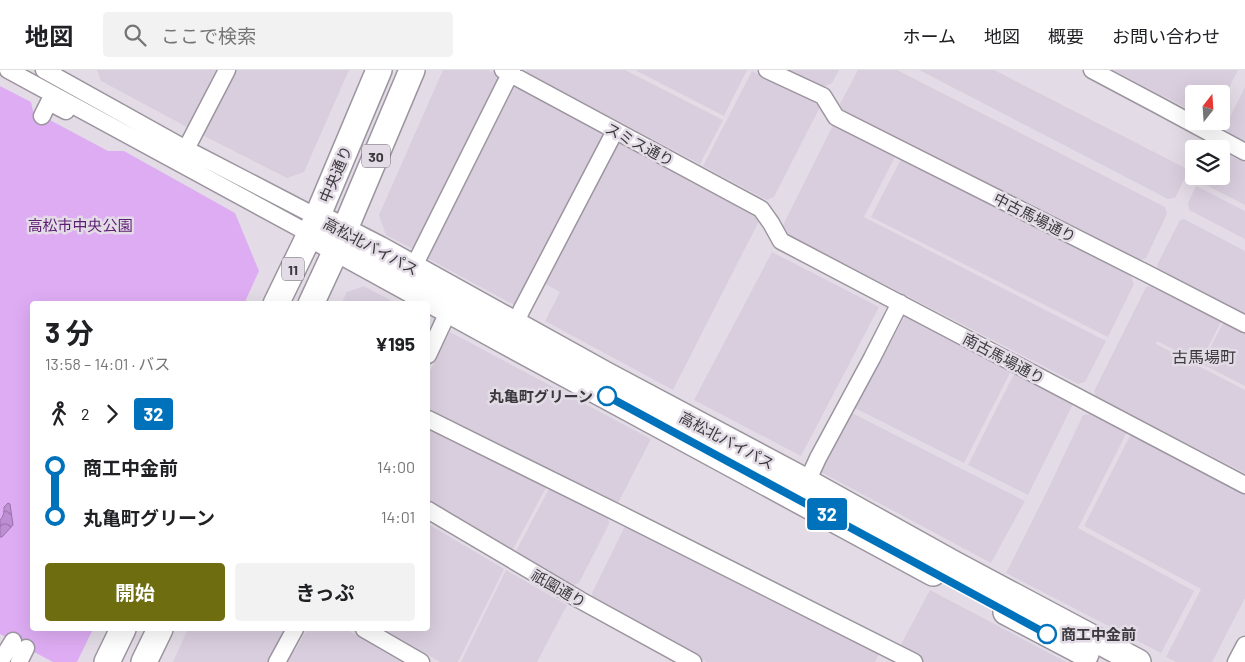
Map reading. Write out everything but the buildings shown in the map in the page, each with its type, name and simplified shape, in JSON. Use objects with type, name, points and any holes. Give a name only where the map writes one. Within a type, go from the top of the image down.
[{"type":"highway","name":"中央通り","points":[[277,301],[313,225],[379,70]]},
{"type":"highway","name":"中央通り","points":[[312,301],[412,70]]},
{"type":"highway","name":"高松北バイパス","points":[[313,225],[340,240],[449,310],[1101,662]]},
{"type":"highway","name":"高松北バイパス","points":[[340,240],[413,268],[658,404],[1138,662]]},
{"type":"highway","points":[[107,662],[122,631]]},
{"type":"highway","points":[[144,662],[159,631]]},
{"type":"street","points":[[8,70],[104,123],[313,225]]},
{"type":"street","points":[[44,70],[186,149],[313,225]]},
{"type":"street","points":[[186,149],[227,70]]},
{"type":"street","name":"中古馬場通り","points":[[767,70],[823,96],[836,117],[1146,272],[1245,324]]},
{"type":"street","points":[[1092,70],[1245,152]]},
{"type":"street","points":[[413,268],[508,71]]},
{"type":"street","name":"スミス通り","points":[[508,71],[615,131],[760,208],[772,224]]},
{"type":"street","points":[[42,116],[49,102],[93,125],[104,123]]},
{"type":"street","points":[[514,324],[615,131]]},
{"type":"street","name":"南古馬場通り","points":[[772,224],[781,241],[1245,485]]},
{"type":"street","points":[[806,482],[900,303]]},
{"type":"street","points":[[430,351],[449,310]]},
{"type":"street","points":[[430,421],[914,662]]},
{"type":"street","name":"祇園通り","points":[[430,511],[580,600],[694,662]]},
{"type":"street","points":[[277,662],[294,631]]},
{"type":"street","points":[[367,631],[421,662]]},
{"type":"street","points":[[1236,662],[1245,645]]},
{"type":"street","points":[[0,662],[19,650]]},
{"type":"shaded area","points":[[97,70],[216,70],[187,127],[101,81]]},
{"type":"shaded area","points":[[234,70],[349,70],[304,172],[287,178],[200,134]]},
{"type":"shaded area","points":[[443,70],[488,70],[496,74],[499,82],[415,250],[386,235],[379,215]]},
{"type":"shaded area","points":[[526,70],[625,70],[723,120],[700,164],[526,72]]},
{"type":"shaded area","points":[[635,70],[747,70],[724,116]]},
{"type":"shaded area","points":[[786,70],[839,70],[832,83],[824,87]]},
{"type":"shaded area","points":[[858,70],[897,70],[1165,207],[1167,214],[1146,258],[1137,261],[844,112],[840,104]]},
{"type":"shaded area","points":[[919,70],[994,70],[1185,168],[1185,178],[1175,198],[1168,199]]},
{"type":"shaded area","points":[[1113,70],[1238,70],[1230,86],[1185,85],[1185,107]]},
{"type":"shaded area","points":[[752,71],[817,100],[820,107],[774,197],[767,200],[703,166]]},
{"type":"shaded area","points":[[523,86],[606,131],[608,138],[518,307],[427,258],[514,88]]},
{"type":"shaded area","points":[[1245,87],[1245,141],[1229,133],[1230,117]]},
{"type":"shaded area","points":[[833,125],[895,157],[864,217],[1106,341],[1085,382],[1078,384],[785,233],[783,225]]},
{"type":"shaded area","points":[[621,139],[756,213],[759,221],[673,390],[545,321],[560,292],[542,282],[615,142]]},
{"type":"shaded area","points":[[1230,156],[1245,163],[1245,205],[1206,185],[1230,185]]},
{"type":"shaded area","points":[[902,157],[1130,274],[1134,284],[1108,337],[871,217]]},
{"type":"shaded area","points":[[1196,186],[1245,211],[1245,239],[1189,210],[1188,203]]},
{"type":"shaded area","points":[[1184,219],[1245,251],[1245,317],[1159,273],[1157,265],[1180,220]]},
{"type":"shaded area","points":[[772,252],[879,307],[801,456],[694,400]]},
{"type":"shaded area","points":[[1155,285],[1222,320],[1200,363],[1157,341],[1156,344],[1245,390],[1245,473],[1096,397],[1094,391],[1146,287]]},
{"type":"shaded area","points":[[364,286],[392,301],[342,301],[347,292]]},
{"type":"shaded area","points":[[905,316],[1011,371],[964,463],[855,408]]},
{"type":"shaded area","points":[[1224,321],[1245,332],[1245,386],[1202,364]]},
{"type":"shaded area","points":[[450,332],[651,439],[617,505],[430,414],[430,371]]},
{"type":"shaded area","points":[[1014,374],[1073,404],[1028,495],[968,465]]},
{"type":"shaded area","points":[[852,413],[1025,501],[991,563],[821,472]]},
{"type":"shaded area","points":[[1092,414],[1127,432],[1078,528],[1194,591],[1161,653],[1006,573],[1083,415]]},
{"type":"shaded area","points":[[430,425],[547,486],[512,551],[430,503]]},
{"type":"shaded area","points":[[1131,434],[1245,493],[1245,598],[1212,662],[1176,662],[1166,657],[1201,589],[1084,526]]},
{"type":"shaded area","points":[[550,487],[608,517],[609,524],[579,583],[572,586],[515,553]]},
{"type":"shaded area","points":[[627,522],[880,652],[875,662],[707,662],[595,604],[592,593]]},
{"type":"shaded area","points":[[430,525],[504,569],[458,662],[440,662],[387,631],[430,631]]},
{"type":"shaded area","points":[[506,570],[567,605],[537,662],[461,662]]},
{"type":"shaded area","points":[[930,590],[1066,662],[921,662],[898,650]]},
{"type":"shaded area","points":[[187,631],[286,631],[268,662],[173,662]]},
{"type":"shaded area","points":[[306,631],[349,631],[401,662],[283,662],[296,649]]},
{"type":"green space","name":"高松市中央公園","points":[[0,86],[31,102],[33,111],[108,151],[124,151],[235,213],[259,271],[245,301],[30,301],[30,631],[92,631],[77,662],[53,662],[0,634]]},
{"type":"water","points":[[8,503],[10,504],[13,525],[0,537],[0,520],[4,507]]},
{"type":"bus line","name":"32","points":[[607,396],[1047,634]]},
{"type":"place","name":"丸亀町グリーン","points":[[607,396]]},
{"type":"place","name":"商工中金前","points":[[1047,634]]},
{"type":"district","name":"古馬場町","points":[[1204,356]]}]
